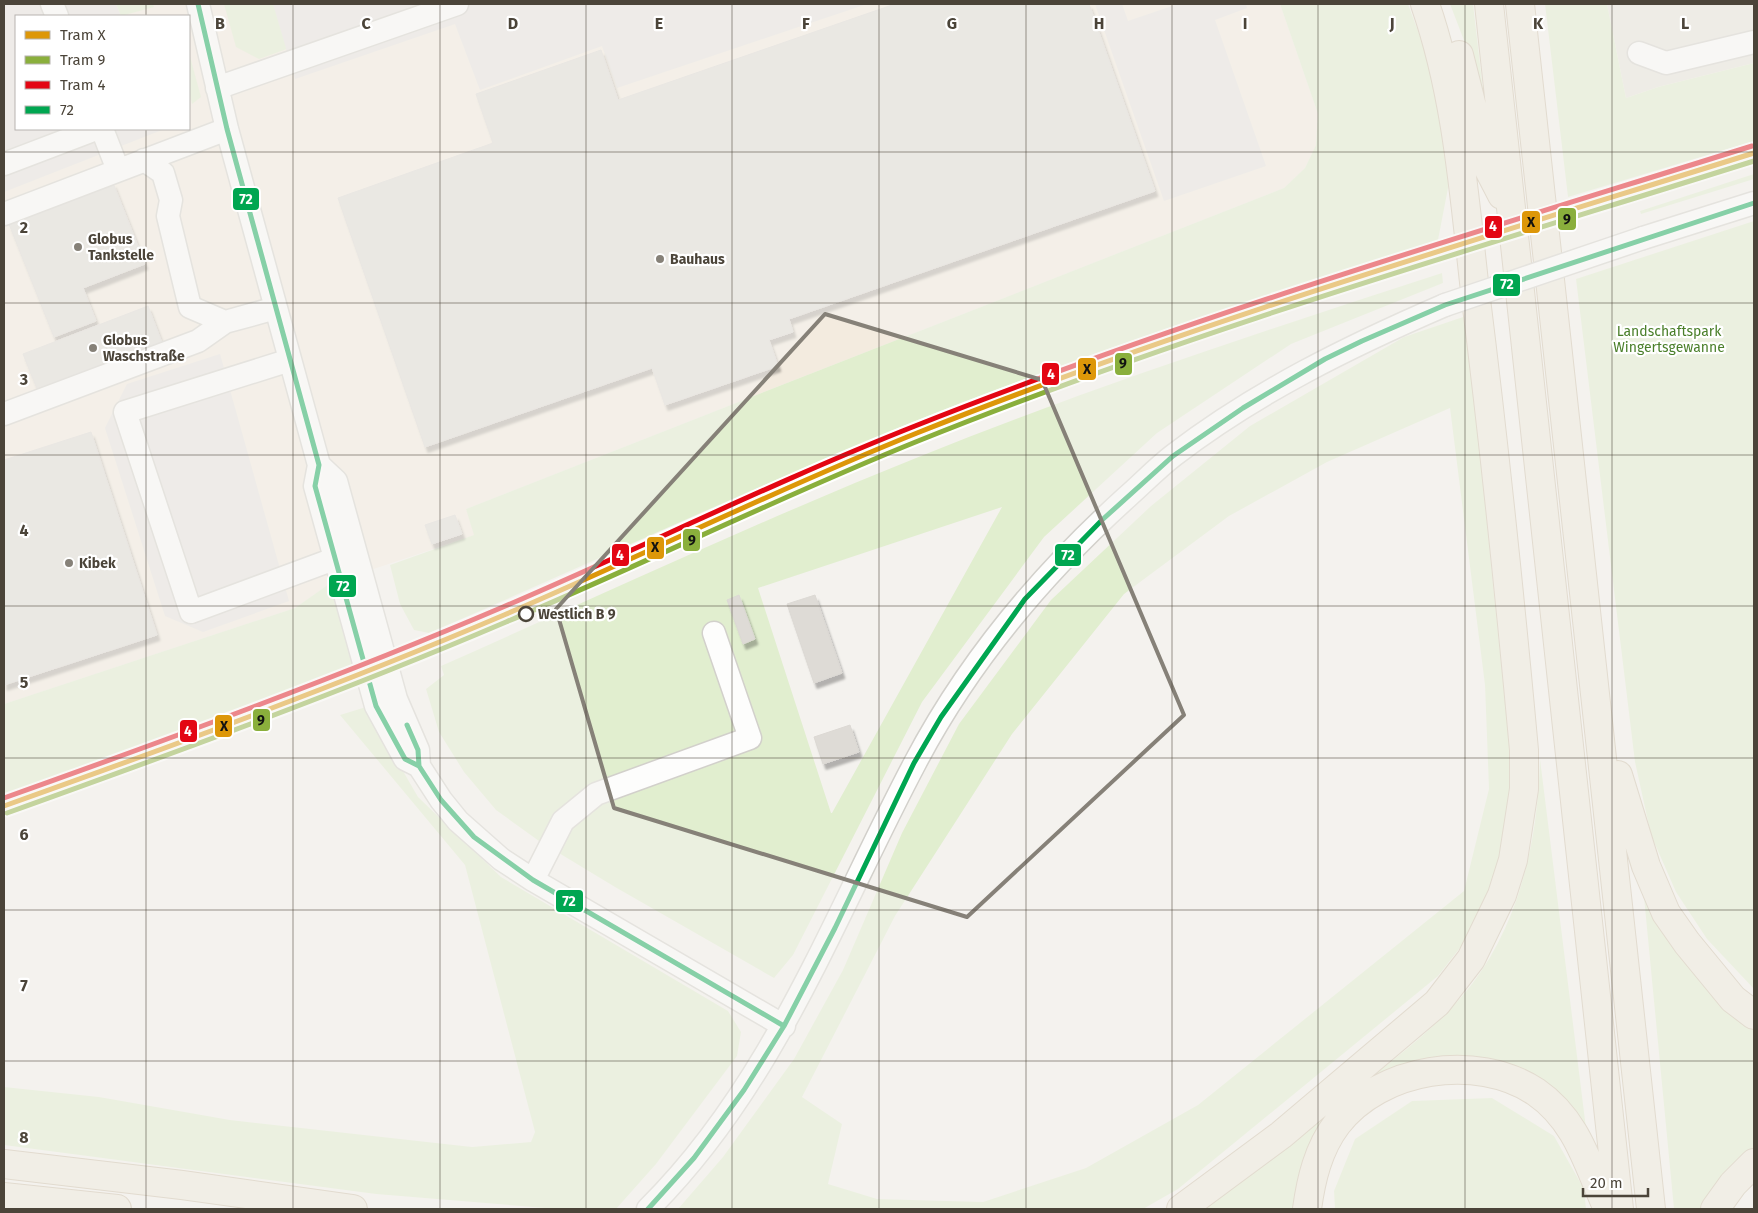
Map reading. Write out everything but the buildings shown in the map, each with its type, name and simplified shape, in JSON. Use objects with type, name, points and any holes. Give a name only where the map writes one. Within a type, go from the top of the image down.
[{"type":"highway","points":[[1182,1209],[1281,1135],[1437,1003],[1472,959],[1487,930],[1502,895],[1519,834],[1524,789],[1524,750],[1483,352],[1451,103],[1437,39],[1425,4]]},
{"type":"highway","points":[[1442,4],[1460,59],[1487,166],[1511,211]]},
{"type":"highway","points":[[1489,4],[1618,1209]]},
{"type":"highway","points":[[1520,4],[1597,696],[1651,1209]]},
{"type":"highway","points":[[1597,696],[1633,828],[1646,866],[1666,913],[1687,943],[1733,999],[1754,1016]]},
{"type":"highway","points":[[1307,1209],[1312,1177],[1323,1148],[1336,1125],[1361,1098],[1390,1083],[1415,1076],[1463,1070],[1504,1076],[1536,1092],[1565,1120],[1583,1147],[1593,1177],[1608,1209]]},
{"type":"highway","points":[[1715,1209],[1733,1184],[1754,1163]]},
{"type":"highway","points":[[4,1164],[182,1185],[354,1209]]},
{"type":"highway","points":[[4,1197],[117,1209]]},
{"type":"street","points":[[198,4],[227,128],[319,465],[315,486],[376,706],[405,759],[419,766]]},
{"type":"street","points":[[217,88],[457,4]]},
{"type":"street","points":[[1639,53],[1666,63],[1754,42]]},
{"type":"street","points":[[4,214],[227,128]]},
{"type":"street","points":[[4,164],[93,130]]},
{"type":"street","points":[[102,130],[118,170]]},
{"type":"street","points":[[144,160],[162,173],[171,200],[168,216],[190,307],[225,322]]},
{"type":"street","points":[[648,1209],[694,1158],[744,1090],[784,1026],[835,928],[925,744],[974,669],[1025,599],[1102,520],[1173,456],[1244,408],[1325,359],[1362,341],[1445,305],[1643,238],[1754,203]]},
{"type":"street","points":[[4,414],[198,341],[225,322],[276,308]]},
{"type":"street","points":[[290,360],[125,412],[190,612],[334,558]]},
{"type":"street","points":[[319,465],[336,481],[396,699],[418,750],[419,766],[440,800],[458,821],[501,858],[533,880],[784,1026]]},
{"type":"street","points":[[533,880],[563,821],[596,794],[750,738],[714,633]]},
{"type":"highlighted area","points":[[825,314],[1042,380],[1184,715],[967,917],[614,808],[556,609]]},
{"type":"shaded area","points":[[4,4],[1280,4],[1318,114],[1316,145],[1305,168],[1284,188],[466,509],[475,535],[329,584],[295,608],[4,704]]},
{"type":"shaded area","points":[[4,4],[116,4],[121,15],[15,15],[15,130],[162,130],[4,192]]},
{"type":"shaded area","points":[[273,4],[867,4],[617,88],[602,46],[480,90],[455,24],[295,79]]},
{"type":"shaded area","points":[[1095,4],[1122,4],[1128,21],[1178,4],[1246,4],[1247,8],[1215,20],[1266,166],[1164,201]]},
{"type":"shaded area","points":[[1607,4],[1754,4],[1754,63],[1658,87],[1626,98]]},
{"type":"shaded area","points":[[220,354],[289,601],[203,632],[165,616],[105,428],[127,384]]},
{"type":"green space","points":[[116,4],[153,4],[154,7],[125,15],[121,15]]},
{"type":"green space","points":[[224,4],[280,4],[323,36],[259,59],[236,47]]},
{"type":"green space","points":[[1280,4],[1408,4],[1432,69],[1449,183],[1438,240],[1172,327],[973,398],[788,475],[429,633],[414,630],[400,604],[390,565],[474,535],[466,509],[1284,188],[1305,168],[1316,145],[1318,114]]},
{"type":"green space","points":[[1450,4],[1473,4],[1483,90]]},
{"type":"green space","points":[[1545,4],[1607,4],[1626,98],[1658,87],[1754,63],[1754,141],[1568,197]]},
{"type":"green space","points":[[190,57],[201,97],[192,104],[190,96]]},
{"type":"green space","points":[[1754,174],[1754,179],[1641,214],[1640,211]]},
{"type":"green space","name":"Landschaftspark Wingertsgewanne","points":[[1754,221],[1754,989],[1707,939],[1676,892],[1651,835],[1635,762],[1576,279]]},
{"type":"green space","points":[[1442,273],[1443,283],[1291,344],[1157,433],[1044,537],[922,702],[793,955],[774,978],[615,887],[539,841],[496,810],[464,772],[439,732],[426,689],[444,675],[441,666],[740,532],[921,456],[1115,383]],"holes":[[[1002,507],[832,813],[758,588]]]},
{"type":"green space","points":[[1466,316],[1510,752],[1510,815],[1497,869],[1470,935],[1438,976],[1178,1189],[1143,1209],[678,1209],[723,1157],[794,1059],[843,970],[902,833],[959,724],[1051,600],[1151,506],[1250,426],[1404,337]],"holes":[[[1450,408],[1485,685],[1489,789],[1464,891],[1198,1105],[1086,1168],[983,1202],[877,1199],[828,1184],[842,1124],[802,1097],[895,916],[1012,734],[1124,594],[1229,516],[1327,462]]]},
{"type":"green space","points":[[329,584],[354,665],[4,796],[4,704],[295,608]]},
{"type":"green space","points":[[366,707],[418,797],[501,877],[728,1011],[741,1032],[737,1056],[656,1164],[616,1209],[557,1209],[376,1194],[4,1145],[4,1087],[99,1097],[230,1120],[472,1147],[531,1142],[535,1132],[465,865],[340,715]]},
{"type":"green space","points":[[1540,759],[1586,1128],[1479,1061],[1354,1099],[1298,1209],[1203,1209],[1413,1044],[1459,1000],[1472,984],[1489,959],[1503,933],[1524,877],[1531,848],[1539,788]]},
{"type":"green space","points":[[1644,897],[1675,943],[1754,1026],[1754,1154],[1704,1209],[1674,1209]]},
{"type":"green space","points":[[1492,1098],[1554,1136],[1584,1189],[1586,1209],[1335,1209],[1334,1191],[1355,1139],[1412,1101]]},
{"type":"tram line","name":"4","points":[[4,798],[255,706],[441,633],[555,585],[811,469],[1018,386],[1331,278],[1752,146]]},
{"type":"tram line","name":"X","points":[[4,806],[256,714],[442,641],[556,593],[865,454],[1020,393],[1332,285],[1754,153]]},
{"type":"tram line","name":"9","points":[[7,813],[258,721],[444,648],[558,600],[866,462],[1021,401],[1229,327],[1438,259],[1754,161]]},
{"type":"transit line","name":"72","points":[[198,4],[227,129],[319,465],[315,486],[376,706],[405,759],[419,766]]},
{"type":"transit line","name":"72","points":[[648,1209],[694,1158],[744,1090],[784,1026],[835,928],[914,763],[941,717],[1025,599],[1102,520],[1173,456],[1243,408],[1325,359],[1362,341],[1445,305],[1754,203]]},
{"type":"transit line","name":"72","points":[[407,725],[418,750],[419,766],[441,800],[474,837],[533,880],[784,1026]]},
{"type":"place","name":"Globus Tankstelle","points":[[78,247]]},
{"type":"place","name":"Bauhaus","points":[[660,259]]},
{"type":"place","name":"Globus Waschstraße","points":[[93,348]]},
{"type":"place","name":"Kibek","points":[[69,563]]},
{"type":"place","name":"Westlich B 9","points":[[526,614]]}]
